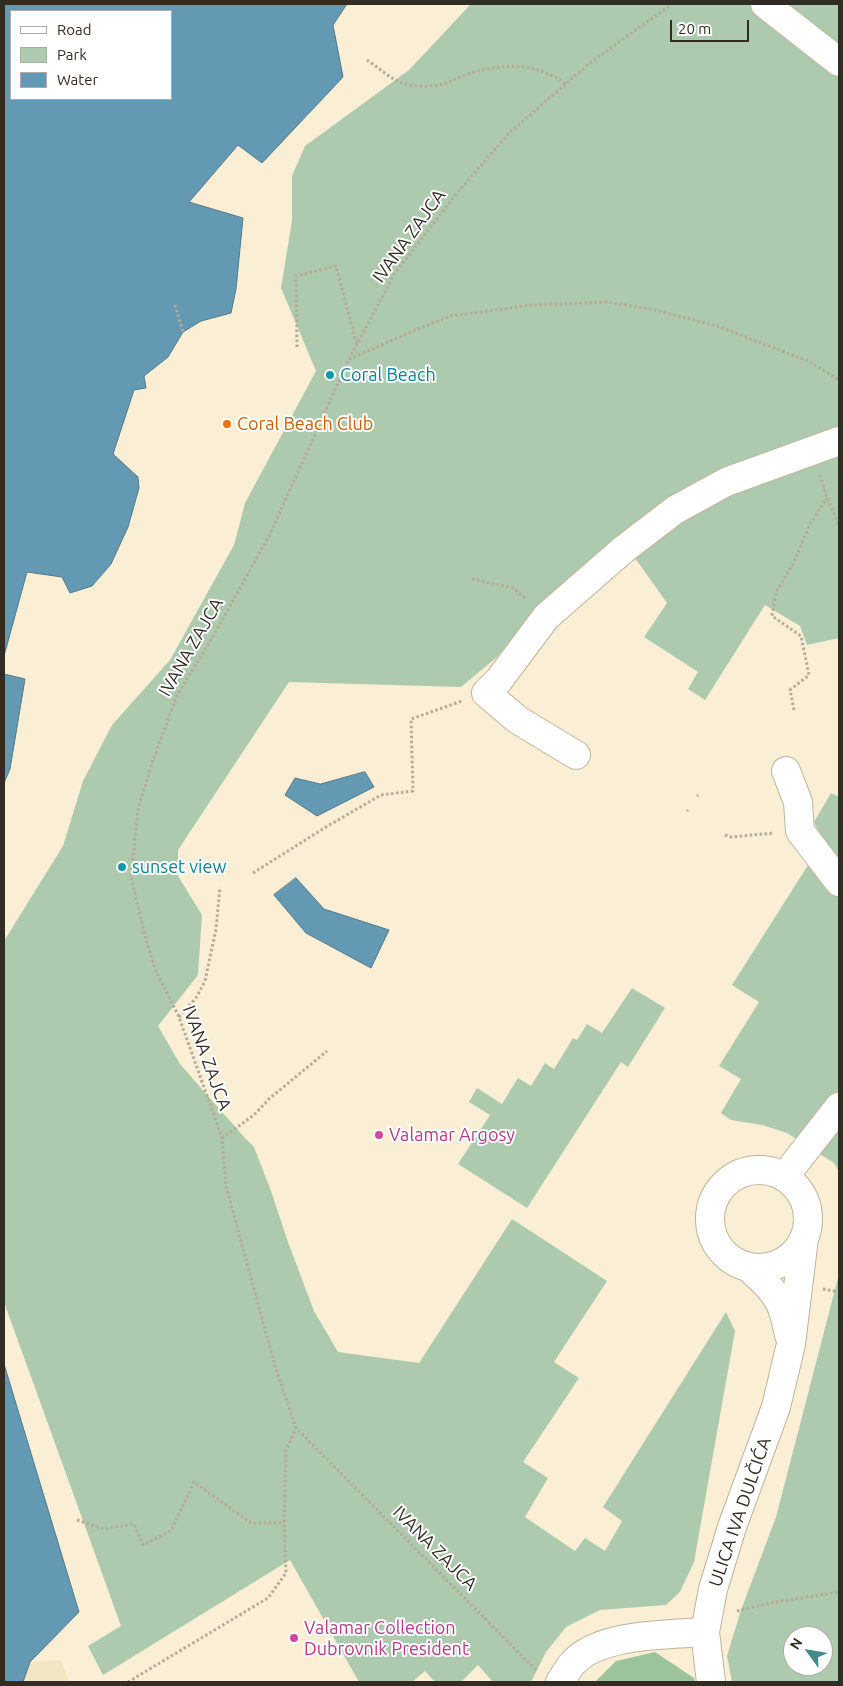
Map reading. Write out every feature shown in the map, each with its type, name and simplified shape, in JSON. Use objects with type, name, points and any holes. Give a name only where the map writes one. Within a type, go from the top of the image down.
[{"type":"main road","points":[[765,4],[839,62]]},
{"type":"main road","points":[[576,755],[518,720],[486,693],[499,680],[546,617],[624,549],[676,510],[726,482],[839,441]]},
{"type":"main road","points":[[786,771],[798,802],[800,831],[839,882]]},
{"type":"main road","points":[[784,1176],[839,1107]]},
{"type":"main road","points":[[751,1170],[768,1170],[784,1176],[800,1192],[806,1206],[808,1223],[804,1238],[794,1252],[781,1263],[764,1268],[748,1267],[732,1261],[719,1249],[712,1234],[709,1217],[713,1201],[722,1186],[735,1175],[751,1170]]},
{"type":"main road","name":"ULICA IVA DULČIĆA","points":[[711,1682],[705,1632],[713,1589],[732,1527],[776,1407],[790,1344],[804,1238]]},
{"type":"main road","name":"ULICA IVA DULČIĆA","points":[[748,1267],[772,1291],[783,1310],[790,1344]]},
{"type":"main road","points":[[550,1678],[593,1648],[617,1640],[705,1632]]},
{"type":"path","name":"IVANA ZAJCA","points":[[550,1678],[296,1428],[274,1366],[226,1186],[222,1138],[179,1018],[156,969],[145,936],[130,877],[138,808],[177,695],[211,640],[270,534],[349,359],[395,273],[458,192],[509,133],[591,62],[672,4]]},
{"type":"path","points":[[366,60],[403,84],[442,84],[500,66],[520,66],[553,74],[566,84]]},
{"type":"path","points":[[296,346],[296,276],[336,266],[357,345]]},
{"type":"path","points":[[349,359],[451,316],[532,305],[606,302],[656,310],[720,327],[808,361],[839,380]]},
{"type":"path","points":[[175,305],[183,332]]},
{"type":"path","points":[[813,450],[827,498],[839,525]]},
{"type":"path","points":[[794,710],[790,690],[809,675],[801,636],[772,616],[773,608],[776,592],[793,564],[810,524],[827,498]]},
{"type":"path","points":[[472,579],[513,588],[546,617]]},
{"type":"path","points":[[253,873],[381,795],[413,791],[411,719],[486,693]]},
{"type":"path","points":[[725,835],[731,837],[800,831]]},
{"type":"path","points":[[179,1018],[196,998],[204,981],[216,929],[220,887]]},
{"type":"path","points":[[222,1138],[254,1115],[269,1099],[327,1051]]},
{"type":"path","points":[[128,1682],[268,1598],[286,1573],[284,1523],[286,1450],[296,1428]]},
{"type":"path","points":[[77,1520],[104,1529],[134,1524],[143,1545],[171,1531],[194,1482],[251,1523],[284,1523]]},
{"type":"path","points":[[705,1632],[736,1612],[775,1602],[839,1592]]},
{"type":"green space","points":[[471,4],[839,4],[839,638],[807,645],[800,626],[765,605],[705,700],[688,689],[698,672],[644,637],[667,603],[620,537],[541,603],[497,657],[461,687],[289,682],[178,850],[178,876],[202,915],[198,975],[158,1026],[180,1064],[254,1147],[314,1311],[338,1352],[419,1363],[512,1219],[607,1281],[554,1362],[579,1378],[523,1462],[548,1478],[525,1517],[575,1551],[585,1538],[605,1551],[622,1521],[603,1507],[726,1312],[735,1331],[694,1562],[680,1592],[666,1605],[600,1610],[566,1627],[546,1652],[531,1682],[493,1682],[478,1665],[461,1682],[435,1682],[425,1671],[412,1682],[359,1682],[290,1560],[103,1675],[88,1646],[121,1626],[4,1302],[4,941],[63,846],[83,781],[112,725],[170,660],[234,545],[245,503],[316,371],[281,288],[292,221],[292,176],[305,146],[409,70]]},
{"type":"green space","points":[[831,793],[839,797],[839,1172],[834,1163],[787,1133],[762,1125],[731,1120],[721,1113],[741,1079],[719,1066],[759,1002],[732,985],[810,862],[826,846],[814,822]]},
{"type":"green space","points":[[632,988],[665,1008],[628,1067],[621,1062],[527,1208],[458,1164],[490,1115],[469,1102],[477,1088],[502,1104],[518,1078],[531,1086],[545,1063],[554,1069],[573,1038],[577,1040],[587,1024],[602,1033]]},
{"type":"green space","points":[[839,1274],[839,1682],[732,1682],[727,1656],[741,1610],[776,1517]]},
{"type":"green space","points":[[655,1652],[694,1678],[695,1682],[595,1682],[616,1661]]},
{"type":"sand","points":[[61,1660],[69,1682],[23,1682],[30,1662]]},
{"type":"water","points":[[4,4],[347,4],[333,25],[343,77],[262,163],[238,145],[189,202],[243,218],[236,289],[231,313],[201,321],[183,332],[168,357],[144,376],[146,388],[134,390],[113,454],[138,477],[139,488],[128,527],[111,564],[92,586],[70,593],[62,577],[27,572],[4,656]]},
{"type":"water","points":[[4,674],[25,679],[10,769],[4,783]]},
{"type":"water","points":[[365,772],[374,787],[317,816],[285,795],[295,778],[320,784]]},
{"type":"water","points":[[296,878],[324,909],[389,930],[371,968],[306,933],[274,895]]},
{"type":"water","points":[[4,1364],[79,1612],[30,1662],[23,1682],[4,1682]]},
{"type":"place","name":"Coral Beach","points":[[330,375]]},
{"type":"place","name":"Coral Beach Club","points":[[227,424]]},
{"type":"place","name":"sunset view","points":[[122,867]]},
{"type":"place","name":"Valamar Argosy","points":[[379,1135]]},
{"type":"place","name":"Valamar Collection Dubrovnik President","points":[[294,1638]]}]
